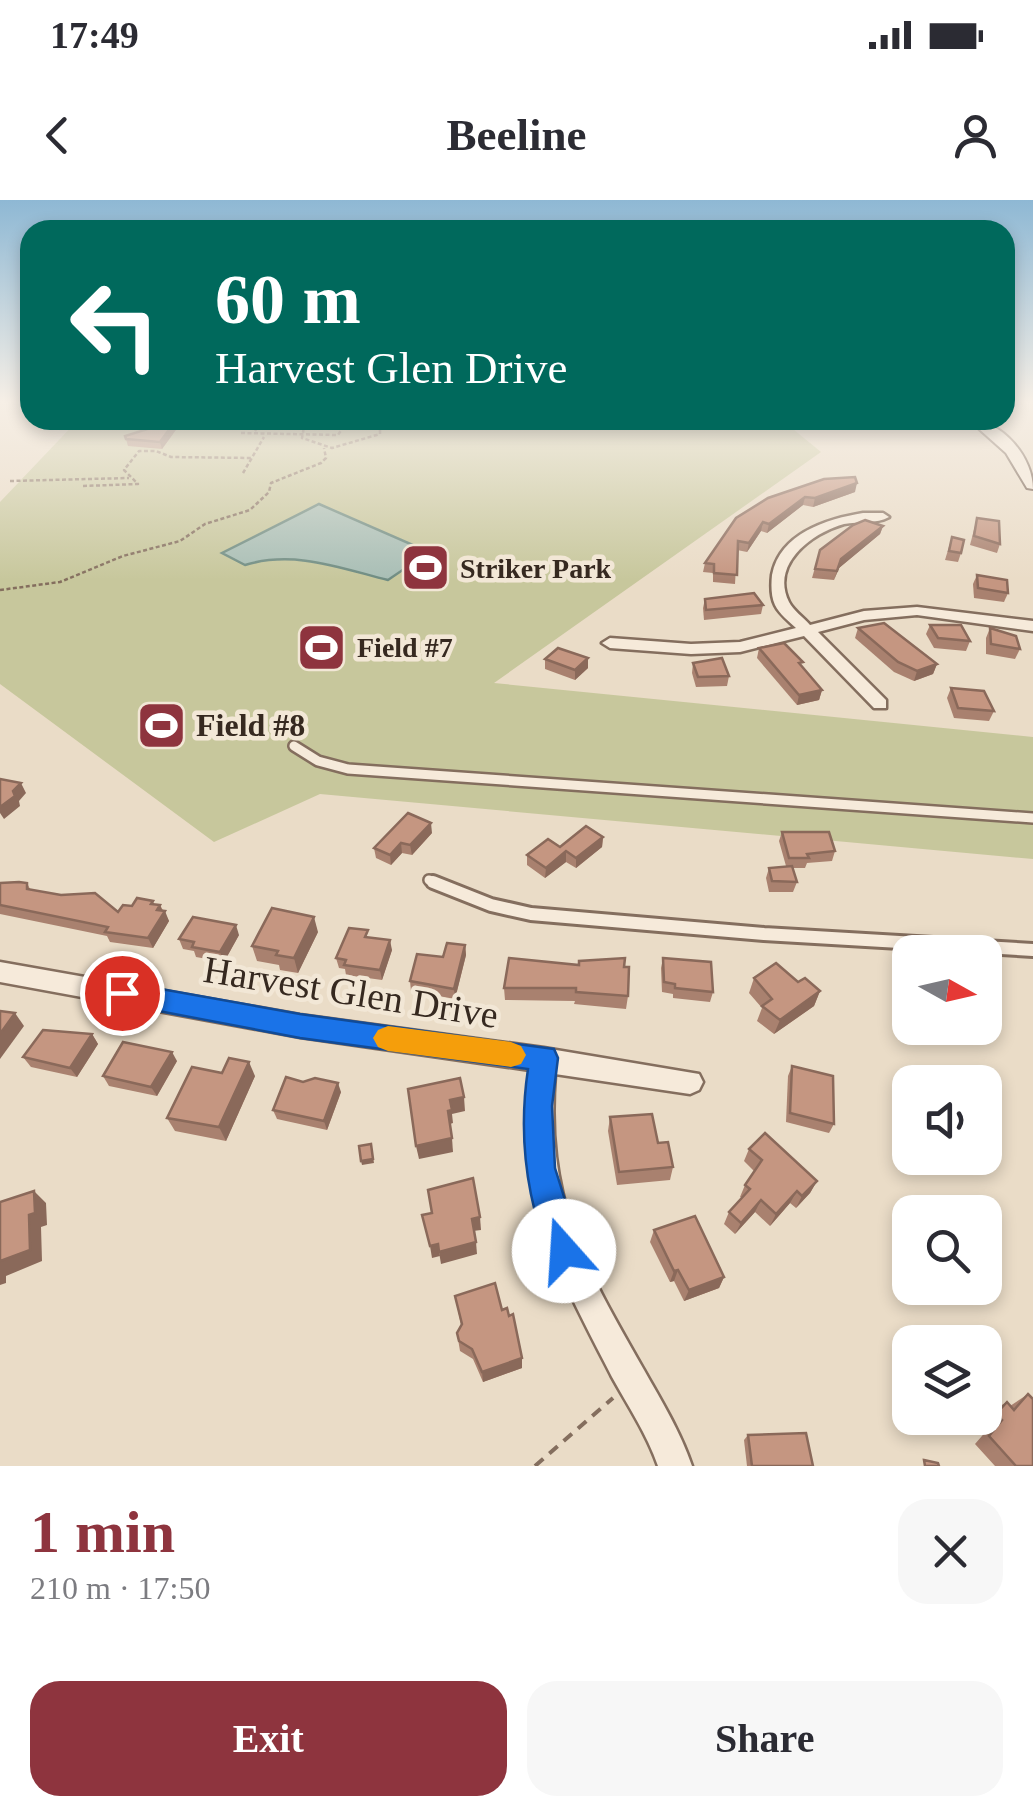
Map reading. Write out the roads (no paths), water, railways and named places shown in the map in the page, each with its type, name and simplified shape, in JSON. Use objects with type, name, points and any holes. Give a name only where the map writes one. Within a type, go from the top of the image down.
[{"type":"street","points":[[880,704],[782,605],[774,585],[778,566],[792,549],[822,527],[847,518],[883,516]]},
{"type":"street","points":[[610,643],[691,649],[740,647],[864,616],[918,611],[1033,626]]},
{"type":"street","name":"Harvest Glen Drive","points":[[0,972],[300,1026],[544,1058],[690,1082]]},
{"type":"street","points":[[544,1058],[536,1134],[549,1209],[564,1251],[674,1466]]},
{"type":"lane","points":[[294,746],[318,761],[348,769],[1033,818]]},
{"type":"lane","points":[[428,880],[491,905],[531,914],[764,934],[1033,950]]},
{"type":"place","name":"Striker Park","points":[[425,568]]},
{"type":"place","name":"Field #7","points":[[322,647]]},
{"type":"place","name":"Field #8","points":[[161,725]]}]
